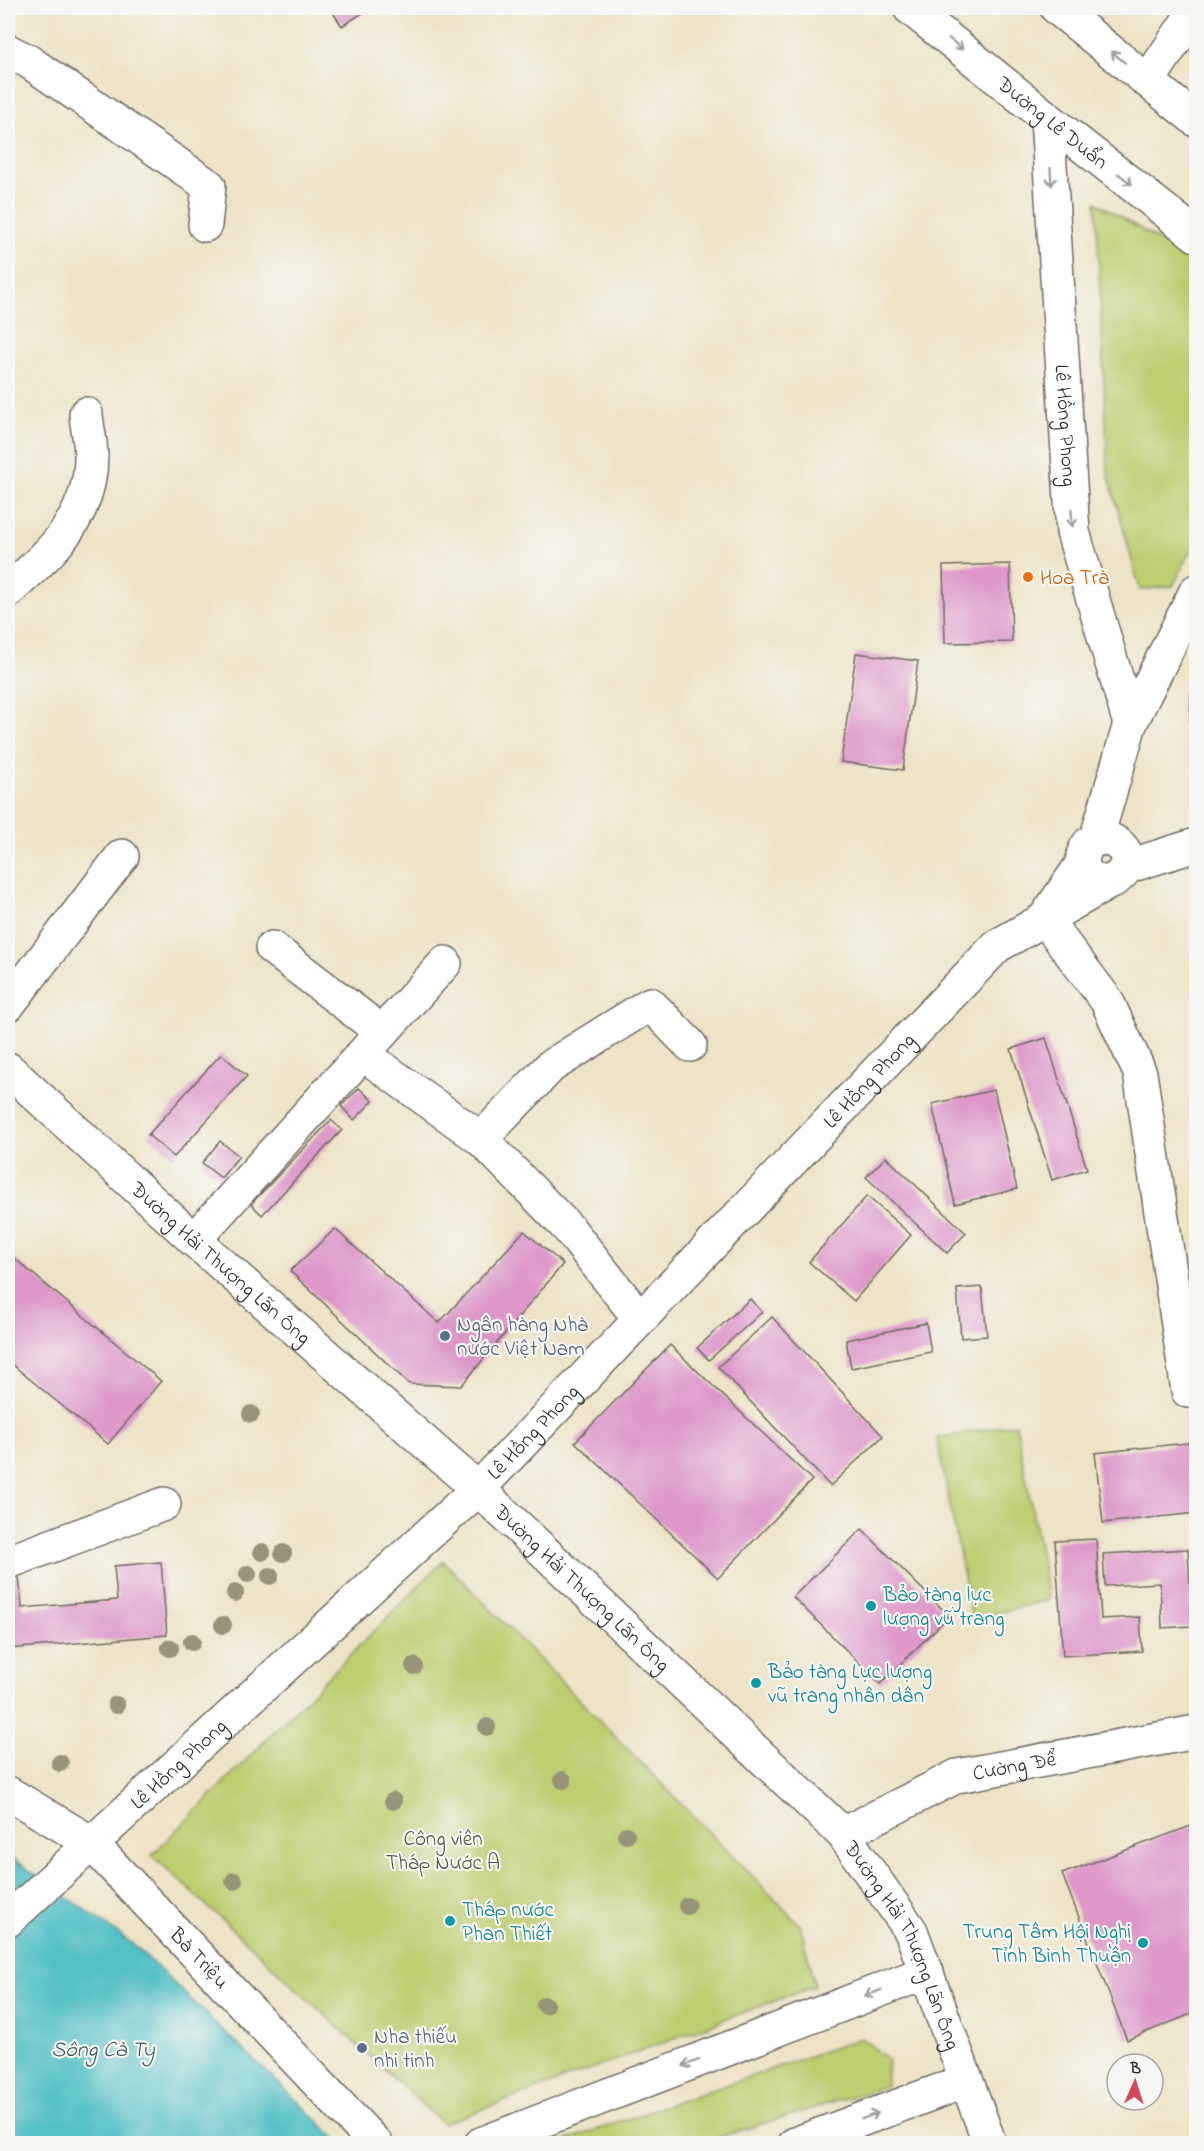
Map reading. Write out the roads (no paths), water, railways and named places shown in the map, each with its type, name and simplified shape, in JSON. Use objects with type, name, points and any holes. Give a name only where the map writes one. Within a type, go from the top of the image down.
[{"type":"street","name":"Đường Lê Duẩn","points":[[910,8],[1197,235]]},
{"type":"street","points":[[1057,8],[1197,120]]},
{"type":"street","points":[[1148,81],[1197,9]]},
{"type":"street","points":[[8,51],[28,61],[209,186],[205,225]]},
{"type":"street","name":"Lê Hồng Phong","points":[[1047,118],[1073,532],[1130,724]]},
{"type":"street","points":[[8,591],[53,550],[71,525],[85,495],[91,457],[86,414]]},
{"type":"street","name":"Lê Hồng Phong","points":[[1045,919],[1089,852],[1130,724],[1197,591]]},
{"type":"street","name":"Lê Hồng Phong","points":[[8,1920],[90,1842],[478,1489],[997,946],[1118,874],[1197,845]]},
{"type":"street","points":[[1089,852],[1089,876],[1095,880],[1118,874]]},
{"type":"street","points":[[8,1005],[122,856]]},
{"type":"street","points":[[1045,919],[1107,1001],[1140,1073],[1188,1391]]},
{"type":"street","points":[[272,948],[373,1043],[481,1139],[569,1229],[640,1319]]},
{"type":"street","points":[[194,1240],[444,963]]},
{"type":"street","points":[[481,1139],[551,1066],[650,1004],[690,1045]]},
{"type":"street","name":"Đường Hải Thượng Lãn Ông","points":[[8,1069],[194,1240],[478,1489],[843,1834],[911,1931],[990,2144]]},
{"type":"street","points":[[8,1562],[164,1504]]},
{"type":"street","name":"Cường Để","points":[[843,1834],[957,1776],[1197,1732]]},
{"type":"street","name":"Bà Triệu","points":[[8,1793],[90,1842],[376,2144]]},
{"type":"street","points":[[480,2144],[927,1972]]},
{"type":"street","points":[[795,2144],[966,2081]]},
{"type":"water","name":"Sông Cà Ty","points":[[8,1855],[133,1944],[341,2143],[8,2143]]},
{"type":"place","name":"Hoa Trà","points":[[1028,577]]},
{"type":"place","name":"Ngân hàng Nhà nước Việt Nam","points":[[445,1336]]},
{"type":"place","name":"Bảo tàng lực lượng vũ trang","points":[[871,1606]]},
{"type":"place","name":"Bảo tàng Lực lượng vũ trang nhân dân","points":[[756,1683]]},
{"type":"place","name":"Tháp nước Phan Thiết","points":[[450,1921]]},
{"type":"place","name":"Trung Tâm Hội Nghị Tỉnh Bình Thuận","points":[[1143,1943]]},
{"type":"place","name":"Nha thiếu nhi tinh","points":[[362,2048]]},
{"type":"park label","name":"Công viên Tháp Nước A","points":[[443,1850]]}]
